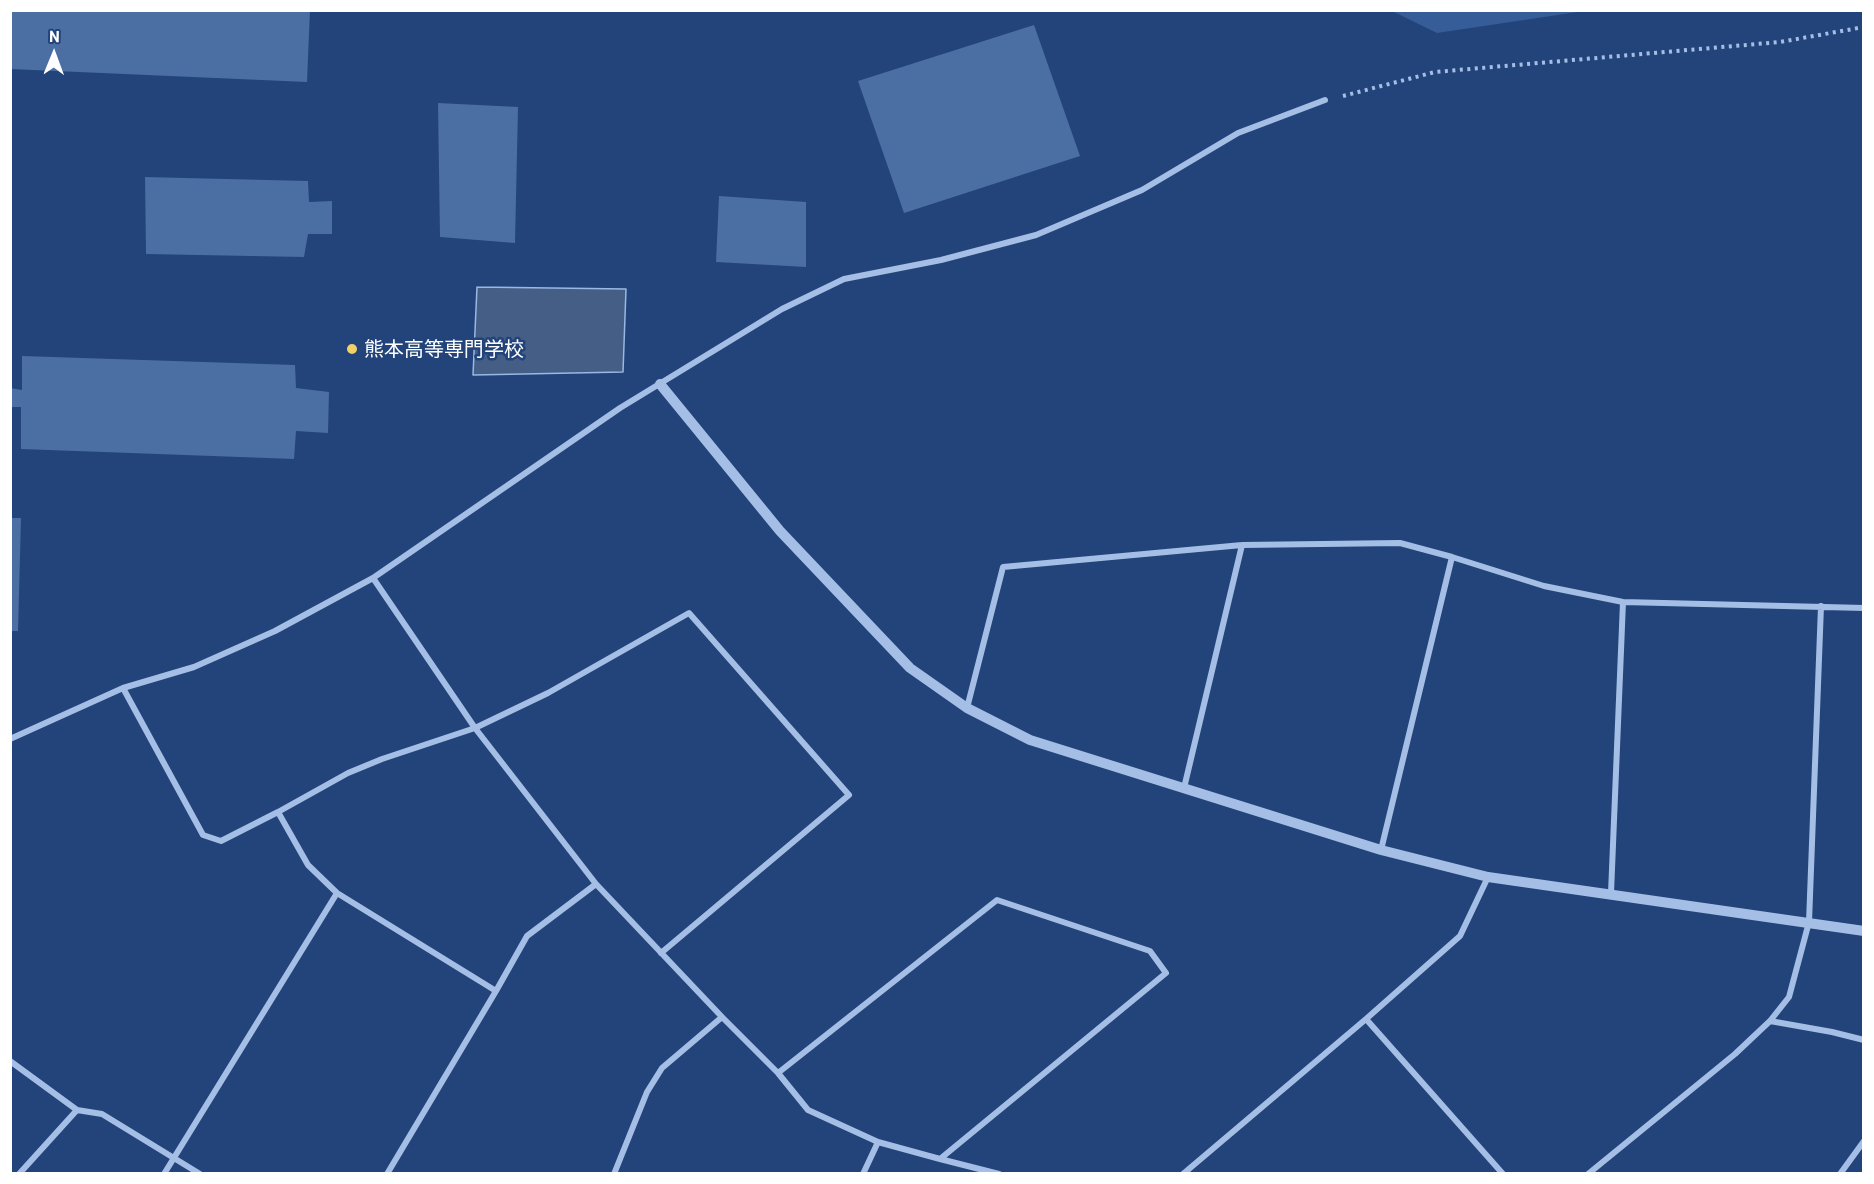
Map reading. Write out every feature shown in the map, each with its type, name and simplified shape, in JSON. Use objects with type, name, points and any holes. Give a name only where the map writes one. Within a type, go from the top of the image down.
[{"type":"street","points":[[10,739],[123,688],[194,667],[275,631],[374,578],[620,408],[782,309],[844,279],[941,260],[1036,236],[1142,190],[1238,133],[1325,100]]},
{"type":"street","points":[[660,384],[780,531],[910,668],[967,708],[1030,740],[1381,850],[1488,877],[1863,931]]},
{"type":"street","points":[[967,708],[1003,567],[1242,545],[1400,543],[1544,586],[1623,602],[1863,608]]},
{"type":"street","points":[[1184,788],[1242,545]]},
{"type":"street","points":[[1381,850],[1452,557]]},
{"type":"street","points":[[374,578],[475,728],[596,884],[778,1073],[808,1110],[878,1142],[999,1173]]},
{"type":"street","points":[[1611,893],[1623,602]]},
{"type":"street","points":[[1588,1173],[1735,1054],[1770,1021],[1789,997],[1809,922],[1821,606]]},
{"type":"street","points":[[123,688],[203,835],[221,841],[356,769],[475,728],[548,693],[689,613],[849,795],[661,953]]},
{"type":"street","points":[[278,812],[308,865],[337,893],[496,991]]},
{"type":"street","points":[[1183,1173],[1366,1019],[1460,936],[1488,877]]},
{"type":"street","points":[[387,1173],[527,936],[596,884]]},
{"type":"street","points":[[164,1173],[337,893]]},
{"type":"street","points":[[778,1073],[997,900],[1150,951],[1166,973],[940,1159]]},
{"type":"street","points":[[614,1173],[647,1092],[662,1068],[722,1017]]},
{"type":"street","points":[[1366,1019],[1503,1173]]},
{"type":"street","points":[[1770,1021],[1863,1040]]},
{"type":"street","points":[[10,1061],[77,1110],[102,1114],[200,1173]]},
{"type":"street","points":[[20,1173],[77,1110]]},
{"type":"street","points":[[1840,1173],[1863,1141]]},
{"type":"street","points":[[863,1173],[878,1142]]},
{"type":"path","points":[[1325,100],[1435,72],[1780,42],[1863,27]]},
{"type":"shaded area","points":[[1392,10],[1584,11],[1437,33]]},
{"type":"shaded area","points":[[477,287],[626,289],[623,372],[473,375]]},
{"type":"building","points":[[10,10],[310,10],[307,82],[10,69]]},
{"type":"building","points":[[1034,25],[1080,156],[904,213],[858,81]]},
{"type":"building","points":[[438,103],[518,107],[515,243],[440,237]]},
{"type":"building","points":[[145,177],[308,181],[309,202],[332,201],[332,234],[308,234],[304,257],[146,254]]},
{"type":"building","points":[[719,196],[806,202],[806,267],[716,262]]},
{"type":"building","points":[[22,356],[295,365],[296,388],[329,392],[328,433],[296,431],[294,459],[21,449],[21,407],[10,407],[10,388],[22,390]]},
{"type":"building","points":[[10,518],[21,518],[18,631],[10,631]]},
{"type":"place","name":"熊本高等専門学校","points":[[352,349]]}]
